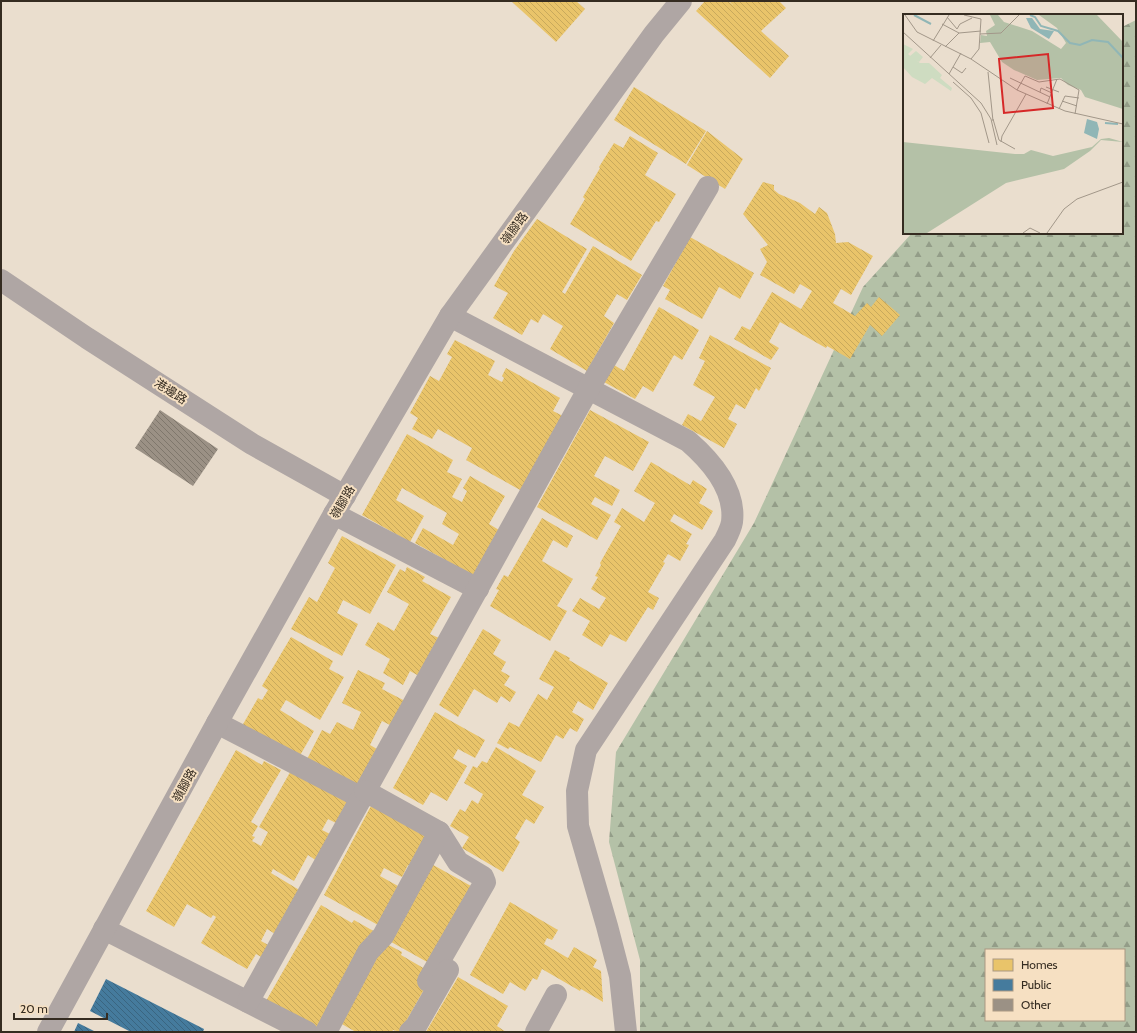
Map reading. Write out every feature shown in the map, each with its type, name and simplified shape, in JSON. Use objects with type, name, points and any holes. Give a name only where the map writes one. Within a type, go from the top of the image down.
[{"type":"street","name":"嶺腳路","points":[[48,1032],[217,723],[334,514],[450,316],[654,34],[681,1]]},
{"type":"street","points":[[248,1002],[589,388],[708,187]]},
{"type":"street","name":"港邊路","points":[[1,280],[87,338],[252,444],[345,496]]},
{"type":"street","points":[[450,316],[688,441],[704,455],[718,474],[728,490],[732,505],[732,523],[725,540],[586,750],[577,791],[578,826],[620,976],[626,1032]]},
{"type":"street","points":[[334,514],[478,588]]},
{"type":"street","points":[[217,723],[439,832],[458,862],[483,876],[485,882],[428,981]]},
{"type":"street","points":[[326,1032],[368,952],[384,936],[439,832]]},
{"type":"street","points":[[104,930],[307,1032]]},
{"type":"street","points":[[410,1032],[416,1026],[465,940]]},
{"type":"street","points":[[536,1032],[556,995]]},
{"type":"green space","points":[[1136,20],[1136,1032],[640,1032],[640,960],[609,842],[616,752],[754,523],[863,287],[911,234],[1123,234],[1123,26]]},
{"type":"building: Homes","points":[[511,1],[576,1],[585,9],[556,42]]},
{"type":"building: Homes","points":[[705,1],[728,1],[733,5],[729,1],[779,1],[786,8],[761,31],[789,56],[770,78],[696,11]]},
{"type":"building: Homes","points":[[634,87],[706,131],[686,164],[614,120]]},
{"type":"building: Homes","points":[[707,131],[743,159],[725,189],[687,165]]},
{"type":"building: Homes","points":[[630,136],[658,153],[645,175],[676,194],[659,222],[656,221],[631,261],[570,224],[585,199],[583,197],[600,168],[599,167],[614,143],[623,148]]},
{"type":"building: Homes","points":[[763,182],[774,185],[774,190],[779,194],[800,203],[815,214],[819,207],[827,213],[835,234],[836,243],[848,242],[873,256],[851,295],[841,289],[833,303],[855,316],[867,303],[871,307],[879,297],[900,315],[882,336],[870,325],[850,359],[827,346],[826,348],[780,322],[769,342],[779,348],[771,360],[734,339],[742,326],[750,330],[772,292],[801,309],[812,291],[800,284],[794,294],[760,275],[767,262],[760,249],[768,245],[743,214]]},
{"type":"building: Homes","points":[[537,219],[587,249],[562,292],[565,294],[593,246],[642,275],[627,300],[617,294],[604,316],[614,323],[587,371],[550,349],[563,326],[543,314],[538,323],[531,319],[522,335],[493,318],[508,293],[494,286],[514,251]]},
{"type":"building: Homes","points":[[690,237],[754,273],[740,299],[719,287],[702,319],[665,299],[670,290],[663,286]]},
{"type":"building: Homes","points":[[659,307],[699,330],[682,360],[674,355],[653,392],[643,386],[635,399],[604,382],[614,365],[624,371]]},
{"type":"building: Homes","points":[[710,335],[771,368],[759,391],[756,388],[745,409],[736,404],[728,419],[737,424],[724,448],[682,425],[688,414],[701,421],[715,397],[693,385],[705,361],[699,358]]},
{"type":"building: Homes","points":[[455,340],[495,361],[488,375],[502,382],[504,378],[502,376],[506,368],[560,398],[553,411],[563,416],[522,491],[466,460],[472,448],[438,429],[432,439],[412,429],[418,418],[410,413],[430,376],[439,381],[452,357],[447,354]]},
{"type":"building: Homes","points":[[590,410],[649,442],[633,471],[605,456],[594,476],[620,490],[612,506],[595,497],[591,504],[611,515],[597,540],[537,507]]},
{"type":"building: Homes","points":[[407,434],[453,460],[447,472],[462,479],[452,497],[462,502],[467,491],[463,488],[470,476],[505,496],[489,524],[499,530],[474,576],[415,543],[423,528],[453,545],[459,534],[442,524],[447,513],[402,488],[396,500],[424,516],[410,542],[362,515]]},
{"type":"building: Homes","points":[[651,462],[690,485],[693,480],[707,489],[699,503],[713,511],[702,530],[674,514],[670,521],[692,534],[686,544],[689,545],[680,561],[668,554],[663,562],[665,563],[648,592],[659,598],[653,610],[648,607],[626,642],[610,634],[602,647],[582,635],[590,621],[572,611],[580,598],[599,609],[606,598],[591,589],[598,577],[595,576],[601,565],[600,563],[621,526],[614,522],[622,508],[644,522],[655,503],[634,491]]},
{"type":"building: Homes","points":[[542,518],[573,536],[567,548],[553,540],[542,561],[573,579],[557,606],[567,611],[550,641],[490,606],[499,590],[496,589],[504,575],[508,577]]},
{"type":"building: Homes","points":[[342,536],[396,565],[370,614],[343,600],[337,613],[358,624],[342,656],[291,629],[309,597],[317,602],[335,568],[328,563]]},
{"type":"building: Homes","points":[[407,567],[425,577],[422,581],[451,597],[430,634],[439,638],[419,676],[410,671],[403,685],[383,673],[390,659],[365,645],[378,622],[394,631],[409,604],[387,592],[400,569],[405,572]]},
{"type":"building: Homes","points":[[483,629],[501,640],[493,654],[506,662],[501,671],[510,676],[504,685],[516,692],[510,702],[501,696],[497,703],[474,689],[458,717],[439,705]]},
{"type":"building: Homes","points":[[291,637],[333,661],[329,669],[344,677],[320,720],[286,700],[280,710],[314,731],[298,759],[242,726],[258,698],[262,700],[268,690],[262,686]]},
{"type":"building: Homes","points":[[555,650],[608,683],[593,710],[578,701],[572,712],[584,719],[577,732],[570,728],[563,739],[556,735],[541,762],[510,747],[508,749],[497,743],[509,722],[519,727],[538,694],[547,700],[554,687],[539,679]]},
{"type":"building: Homes","points":[[358,670],[385,683],[382,689],[405,701],[392,726],[382,721],[370,745],[377,749],[357,789],[305,763],[322,730],[330,734],[337,722],[353,730],[361,712],[342,703]]},
{"type":"building: Homes","points":[[435,712],[485,740],[475,758],[458,749],[453,758],[467,766],[447,801],[431,792],[423,805],[393,788]]},
{"type":"building: Homes","points":[[496,747],[536,771],[522,795],[544,807],[534,824],[526,819],[515,838],[520,842],[503,872],[462,848],[469,837],[450,826],[460,809],[465,812],[472,800],[478,804],[483,794],[464,783],[473,766],[477,768],[482,761],[487,763]]},
{"type":"building: Homes","points":[[236,750],[262,765],[264,761],[281,770],[251,822],[258,826],[252,836],[255,837],[252,841],[261,846],[268,832],[259,827],[293,767],[351,800],[338,824],[328,819],[322,830],[332,835],[317,861],[308,855],[294,881],[273,869],[271,873],[301,891],[277,935],[267,929],[261,941],[270,946],[263,958],[256,954],[247,969],[201,943],[216,917],[213,915],[211,918],[187,904],[174,927],[146,911]]},
{"type":"building: Homes","points":[[372,804],[434,837],[417,870],[408,865],[402,877],[384,868],[380,876],[398,886],[378,925],[324,895]]},
{"type":"building: Homes","points":[[426,861],[471,886],[429,963],[384,938]]},
{"type":"building: Homes","points":[[510,902],[558,930],[552,940],[547,938],[544,944],[568,958],[574,947],[597,960],[593,967],[601,971],[603,1002],[581,989],[580,991],[542,969],[537,980],[533,978],[525,991],[510,982],[503,994],[470,975]]},
{"type":"building: Homes","points":[[321,905],[352,923],[354,920],[377,933],[321,1032],[266,1001]]},
{"type":"building: Homes","points":[[383,942],[402,952],[401,955],[425,969],[426,986],[400,1032],[393,1030],[392,1032],[356,1032],[340,1023],[364,983],[356,978]]},
{"type":"building: Homes","points":[[458,977],[508,1006],[497,1026],[506,1032],[426,1032]]},
{"type":"building: Public","points":[[106,979],[204,1029],[203,1032],[131,1032],[90,1011]]},
{"type":"building: Public","points":[[78,1023],[96,1032],[74,1032]]},
{"type":"building: Other","points":[[160,410],[218,449],[193,486],[135,448]]}]
